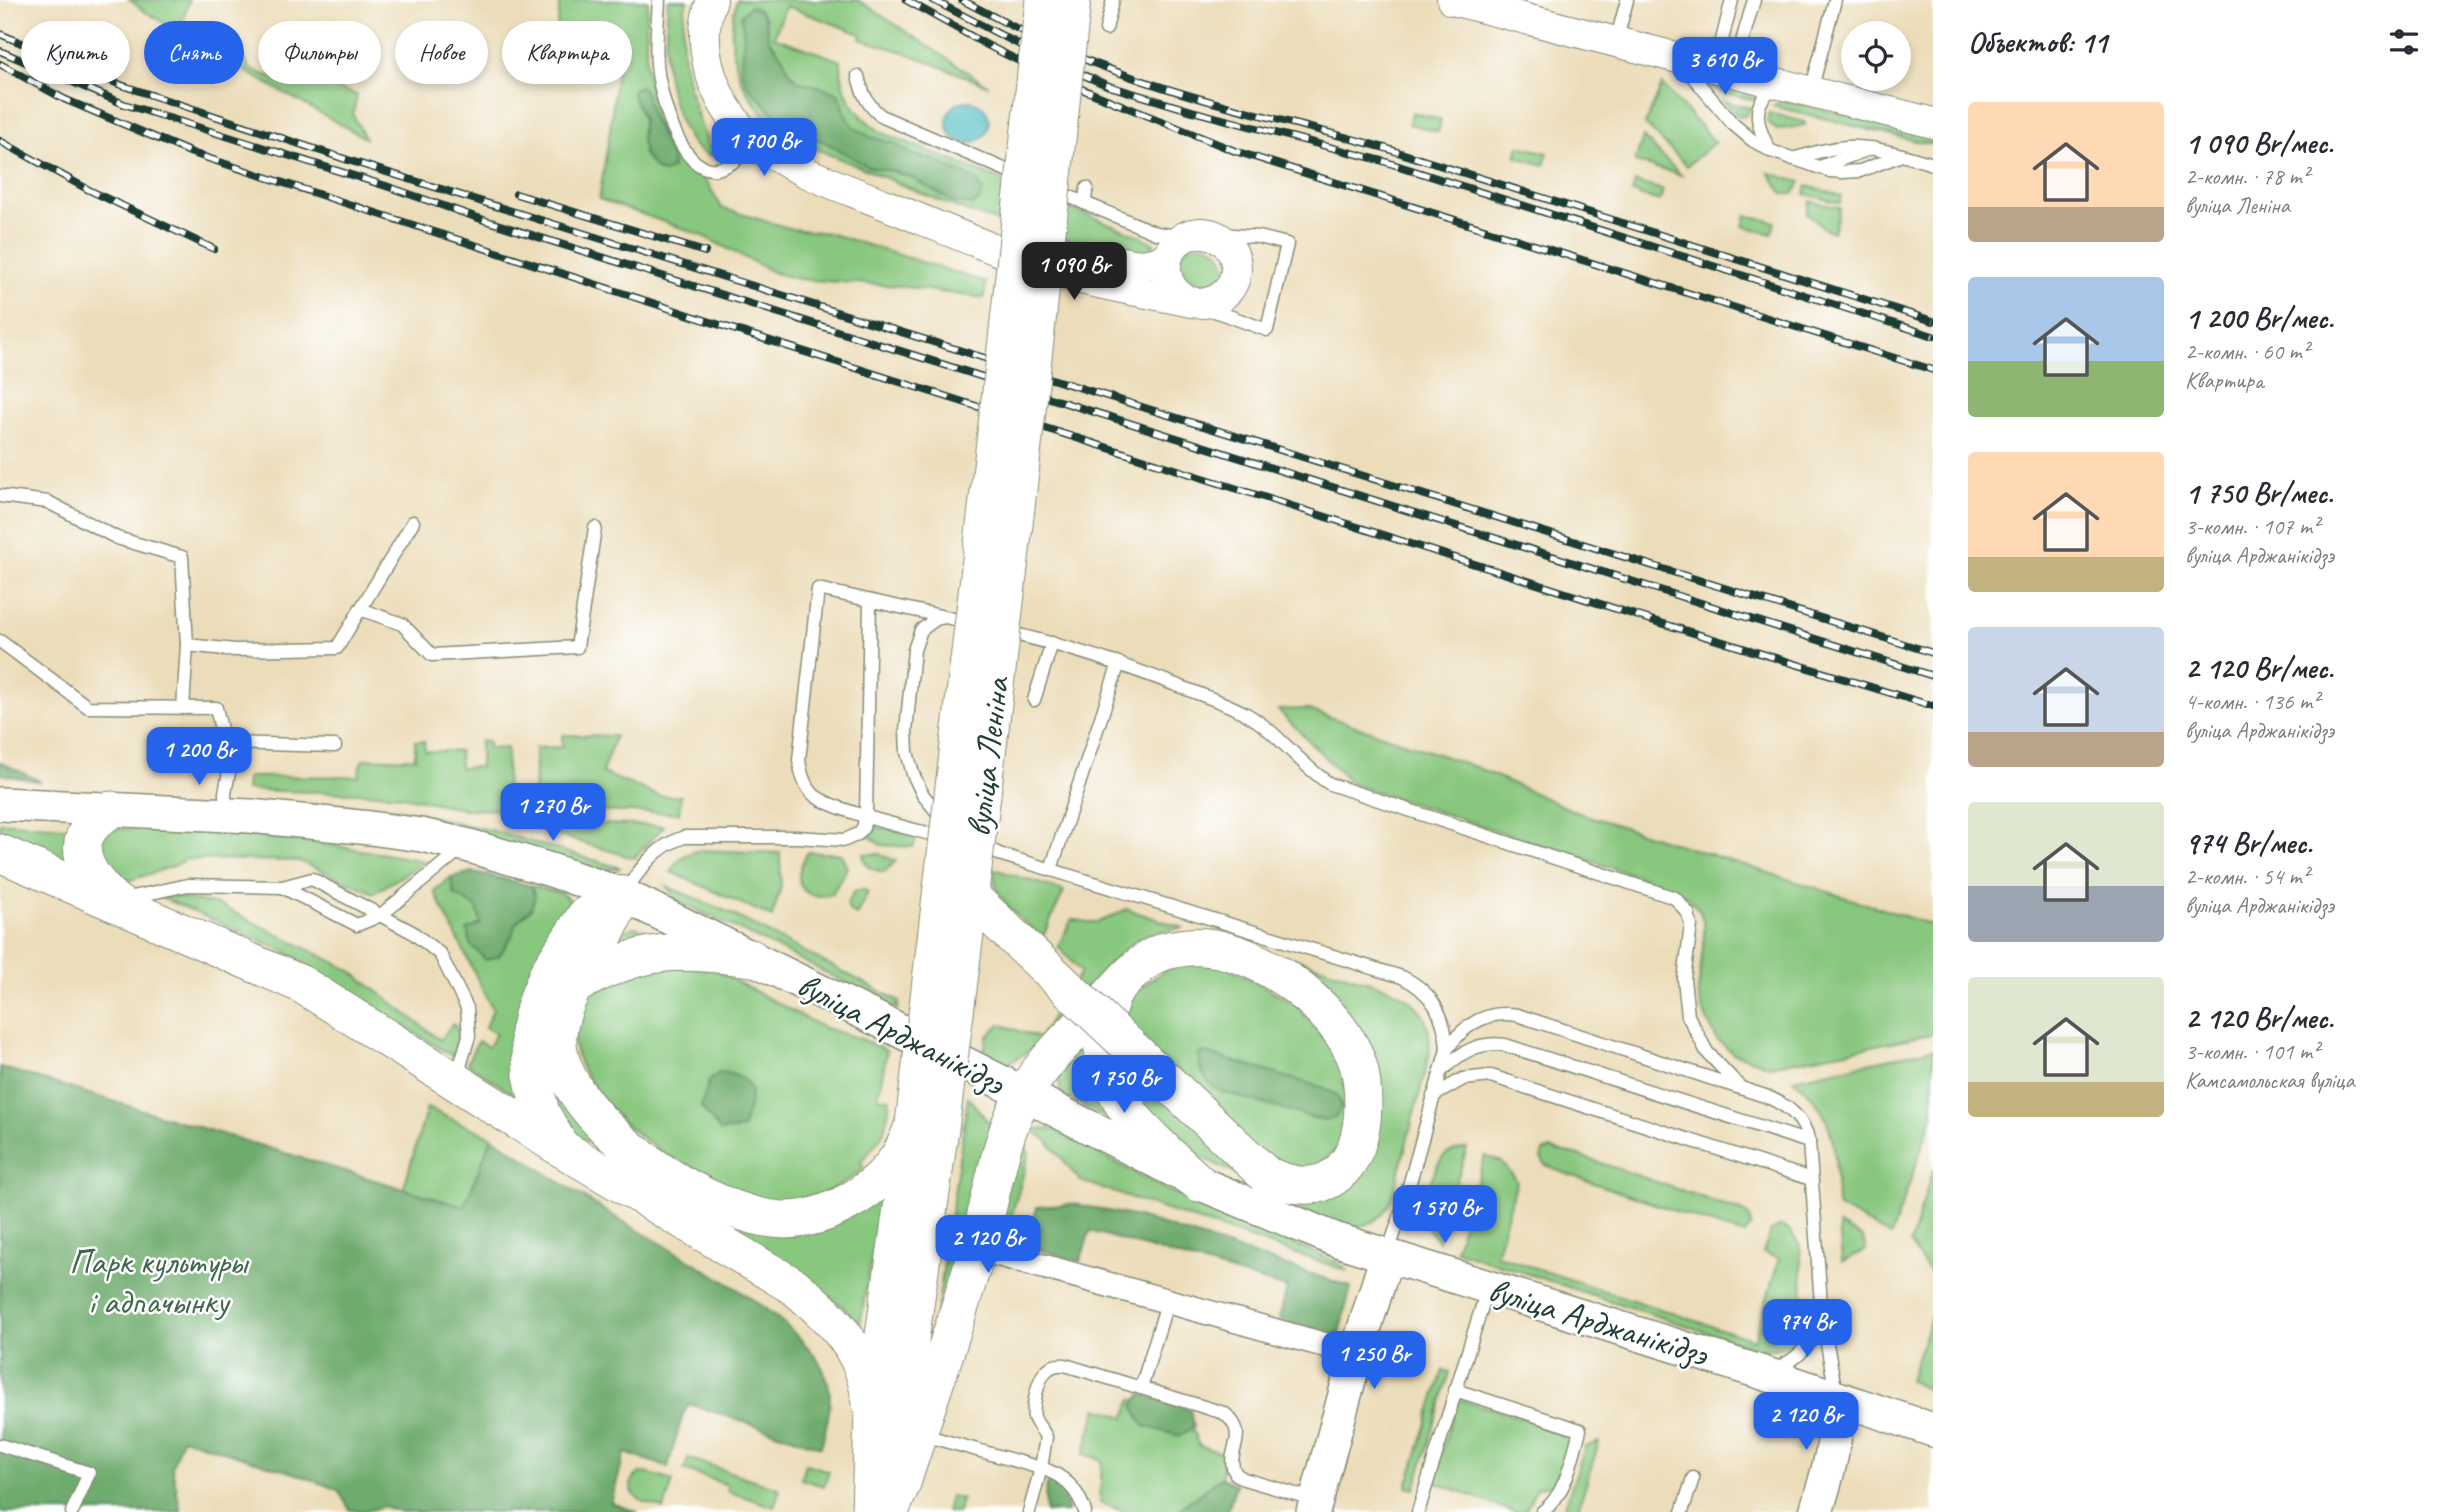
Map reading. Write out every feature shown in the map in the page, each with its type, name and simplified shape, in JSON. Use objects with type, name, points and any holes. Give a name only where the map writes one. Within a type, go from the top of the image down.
[{"type":"main road","name":"вуліца Леніна","points":[[881,1512],[897,1419],[1002,377],[1044,0]]},
{"type":"main road","name":"вуліца Леніна","points":[[927,1127],[970,896],[1072,0]]},
{"type":"main road","name":"вуліца Арджанікідзэ","points":[[0,804],[225,815],[421,835],[466,845],[623,895],[890,1025],[1199,1183],[1334,1239],[1760,1372],[1933,1430]]},
{"type":"main road","points":[[111,810],[97,818],[86,831],[81,845],[84,860],[93,878],[114,901]]},
{"type":"main road","points":[[0,853],[301,984],[561,1148],[795,1287],[829,1316],[851,1343],[864,1370],[897,1419],[902,1483],[890,1512]]},
{"type":"main road","points":[[623,895],[608,928],[574,986],[563,1012],[558,1034],[560,1059],[576,1092],[632,1152],[684,1185],[724,1205],[756,1216],[785,1220],[813,1216],[839,1206],[862,1192],[882,1176],[927,1127]]},
{"type":"main road","points":[[561,1148],[541,1113],[532,1075],[529,1032],[536,1003],[548,973],[586,915],[623,895]]},
{"type":"main road","points":[[897,1419],[977,1248],[1009,1130],[1024,1095],[1054,1053],[1114,992],[1149,958],[1171,949],[1215,947],[1237,953],[1278,974],[1327,1016],[1344,1038],[1358,1064],[1363,1092],[1362,1119],[1356,1152],[1336,1175],[1322,1183],[1293,1185],[1265,1174],[970,896]]},
{"type":"main road","points":[[574,986],[622,961],[648,954],[708,952],[751,958]]},
{"type":"main road","points":[[1114,992],[1105,1015],[1103,1040],[1105,1065],[1114,1093],[1134,1119],[1199,1183]]},
{"type":"main road","points":[[1319,1508],[1355,1358],[1387,1256]]},
{"type":"main road","points":[[1816,1512],[1835,1445],[1837,1398]]},
{"type":"main road","name":"вуліца Леніна","points":[[870,1512],[897,1419]]},
{"type":"street","points":[[712,0],[705,26],[706,47],[715,88],[739,127],[757,143],[822,179],[976,241],[1065,274],[1201,304],[1223,297],[1236,278],[1234,255],[1219,237],[1187,242],[1158,262],[1141,265],[1069,252],[976,241]]},
{"type":"street","points":[[1452,0],[1507,7],[1616,42],[1933,123]]},
{"type":"street","points":[[1187,242],[1166,266],[1171,288],[1190,302]]},
{"type":"street","points":[[977,1248],[1339,1349],[1355,1358]]},
{"type":"lane","points":[[659,0],[656,43],[661,91],[678,140],[685,151],[701,165],[719,169],[757,143]]},
{"type":"lane","points":[[1106,29],[1113,0]]},
{"type":"lane","points":[[1616,42],[1627,0]]},
{"type":"lane","points":[[1724,70],[1722,40],[1732,0]]},
{"type":"lane","points":[[1724,70],[1741,45],[1754,0]]},
{"type":"lane","points":[[1770,151],[1760,130],[1759,106],[1770,90],[1777,86],[1799,89],[1835,0]]},
{"type":"lane","points":[[1677,58],[1733,124],[1770,151],[1836,172],[1851,172],[1902,155]]},
{"type":"lane","points":[[858,76],[863,95],[883,117],[1156,233],[1187,242],[1259,237],[1287,244],[1267,330],[1190,302]]},
{"type":"lane","points":[[1793,159],[1841,146],[1874,147],[1933,164]]},
{"type":"lane","points":[[1819,167],[1874,147]]},
{"type":"lane","points":[[1084,203],[1087,188]]},
{"type":"lane","points":[[0,496],[48,502],[117,538],[182,557],[187,645],[183,708]]},
{"type":"lane","points":[[187,645],[235,650],[337,648],[413,522]]},
{"type":"lane","points":[[360,610],[401,624],[432,655],[578,647],[595,528]]},
{"type":"lane","points":[[1447,1049],[1444,1027],[1435,1003],[1424,990],[1402,977],[866,815],[817,797],[807,788],[799,760],[818,589],[1052,643],[1119,663],[1250,716],[1330,784],[1675,898],[1688,913],[1691,925],[1684,979],[1688,1016],[1707,1052],[1740,1087]]},
{"type":"lane","points":[[623,895],[649,859],[670,842],[692,836],[845,840],[858,834],[863,828],[866,815],[870,601]]},
{"type":"lane","points":[[945,617],[928,623],[916,639],[906,731],[912,774],[923,795],[953,829],[999,854]]},
{"type":"lane","points":[[0,641],[89,707],[216,708],[230,767],[225,793],[225,815]]},
{"type":"lane","points":[[1034,700],[1052,643]]},
{"type":"lane","points":[[1051,869],[1119,663]]},
{"type":"lane","points":[[225,743],[335,746]]},
{"type":"lane","points":[[282,887],[357,925],[381,915],[466,845]]},
{"type":"lane","points":[[114,901],[188,885],[282,887],[312,879],[381,915],[412,932],[440,954],[467,1008],[469,1036],[460,1066],[471,1091]]},
{"type":"lane","points":[[1387,1256],[1447,1049],[1458,1034],[1475,1021],[1506,1013],[1740,1087],[1772,1098],[1790,1109],[1801,1122],[1809,1142],[1822,1317],[1837,1398]]},
{"type":"lane","points":[[1441,1071],[1460,1054],[1477,1046],[1505,1045],[1809,1142]]},
{"type":"lane","points":[[1433,1096],[1463,1079],[1491,1076],[1811,1179]]},
{"type":"lane","points":[[1418,1512],[1488,1286]]},
{"type":"lane","points":[[1141,1388],[1168,1300]]},
{"type":"lane","points":[[1760,1372],[1786,1365],[1796,1358],[1812,1340],[1822,1317]]},
{"type":"lane","points":[[1029,1512],[1046,1437],[1036,1421],[1034,1407],[1039,1380],[1050,1367],[1065,1365],[1224,1413],[1233,1422],[1238,1434],[1232,1462],[1236,1474],[1319,1508]]},
{"type":"lane","points":[[1455,1390],[1580,1430],[1562,1489],[1551,1505],[1542,1512]]},
{"type":"lane","points":[[897,1419],[1041,1468],[1066,1480],[1078,1494],[1085,1512]]},
{"type":"lane","points":[[0,1445],[89,1473],[72,1512]]},
{"type":"lane","points":[[1682,1512],[1693,1478]]},
{"type":"green space","points":[[130,0],[189,0],[183,21],[161,21]]},
{"type":"green space","points":[[560,0],[648,0],[646,61],[651,101],[657,120],[675,157],[704,179],[721,208],[792,229],[829,233],[969,277],[986,283],[984,298],[899,286],[798,279],[775,273],[701,235],[599,199],[615,84],[632,84],[632,21],[558,21]]},
{"type":"green space","points":[[668,0],[687,0],[683,40],[687,80],[713,156],[702,152],[693,144],[685,133],[674,104],[665,57]]},
{"type":"green space","points":[[737,0],[858,0],[989,86],[904,52],[860,39],[861,34],[786,6],[774,37],[841,61],[843,83],[851,102],[864,119],[881,132],[1140,236],[1154,244],[1151,252],[1144,256],[1042,234],[990,219],[826,153],[789,134],[756,105],[740,77],[732,47],[733,16]]},
{"type":"green space","points":[[750,6],[759,10],[765,19],[769,39],[798,81],[838,94],[845,114],[854,127],[870,137],[893,143],[914,155],[934,160],[977,181],[983,191],[979,201],[972,205],[955,203],[912,178],[869,167],[823,141],[784,125],[748,86],[743,75],[741,66],[744,36],[741,15]]},
{"type":"green space","points":[[244,59],[251,70],[258,72],[258,78],[244,70]]},
{"type":"green space","points":[[1705,80],[1758,93],[1754,100],[1709,89]]},
{"type":"green space","points":[[268,84],[323,84],[357,95],[353,115],[365,138]]},
{"type":"green space","points":[[1662,85],[1715,142],[1687,166],[1645,124]]},
{"type":"green space","points":[[640,86],[671,155],[672,168],[664,173],[655,169],[644,154],[641,137],[643,119],[632,94],[633,89]]},
{"type":"green space","points":[[1723,101],[1751,108],[1745,116],[1739,117]]},
{"type":"green space","points":[[1788,101],[1933,137],[1933,145],[1773,106]]},
{"type":"green space","points":[[1412,112],[1441,120],[1438,132],[1409,124]]},
{"type":"green space","points":[[1769,113],[1805,122],[1805,125],[1777,130],[1767,122]]},
{"type":"green space","points":[[1643,137],[1681,175],[1635,162]]},
{"type":"green space","points":[[1519,146],[1548,153],[1544,165],[1516,157]]},
{"type":"green space","points":[[1769,173],[1801,182],[1793,194],[1784,194]]},
{"type":"green space","points":[[1635,182],[1663,190],[1660,201],[1632,193]]},
{"type":"green space","points":[[1807,186],[1842,196],[1840,203],[1805,194]]},
{"type":"green space","points":[[1810,201],[1840,208],[1833,232],[1822,227],[1807,213]]},
{"type":"green space","points":[[1746,215],[1775,222],[1772,234],[1743,226]]},
{"type":"green space","points":[[1201,244],[1219,251],[1226,269],[1219,287],[1201,294],[1183,287],[1176,269],[1183,251]]},
{"type":"green space","points":[[1306,709],[1478,768],[1576,812],[1933,925],[1933,1034],[1770,1066],[1733,1053],[1717,1040],[1702,1009],[1698,992],[1704,924],[1700,911],[1688,897],[1662,884],[1352,784],[1278,710]]},
{"type":"green space","points":[[562,735],[615,736],[602,773],[659,796],[681,796],[679,813],[534,810],[535,748],[562,747]]},
{"type":"green space","points":[[415,741],[424,741],[425,751],[459,751],[460,768],[480,767],[480,741],[488,741],[489,749],[507,748],[506,810],[465,809],[393,794],[246,790],[247,777],[359,776],[360,765],[364,759],[415,758]]},
{"type":"green space","points":[[0,762],[38,780],[41,782],[0,774]]},
{"type":"green space","points":[[284,803],[397,809],[490,830],[621,868],[602,871]]},
{"type":"green space","points":[[0,822],[77,828],[79,868],[0,842]]},
{"type":"green space","points":[[533,822],[664,826],[634,858],[533,828]]},
{"type":"green space","points":[[873,826],[917,836],[913,847],[881,845],[868,835]]},
{"type":"green space","points":[[101,828],[218,833],[313,842],[426,861],[374,893],[299,861],[186,859],[174,866],[128,881],[110,874],[101,864]]},
{"type":"green space","points":[[700,850],[780,853],[781,886],[772,917],[671,872],[682,857]]},
{"type":"green space","points":[[808,852],[841,854],[847,868],[832,894],[812,895],[801,886],[800,870]]},
{"type":"green space","points":[[863,854],[880,854],[896,861],[884,872],[867,865]]},
{"type":"green space","points":[[994,869],[1064,891],[1042,938],[1009,908],[997,890]]},
{"type":"green space","points":[[474,872],[561,893],[569,899],[573,907],[532,1107],[467,1063],[478,1041],[488,1047],[496,1034],[485,1027],[493,1010],[434,891],[451,877]]},
{"type":"green space","points":[[474,872],[531,886],[535,897],[531,909],[515,924],[512,936],[499,956],[486,960],[471,945],[467,930],[481,924],[477,908],[454,894],[451,877]]},
{"type":"green space","points":[[666,886],[730,913],[899,1001],[898,1009],[676,900]]},
{"type":"green space","points":[[861,889],[868,892],[857,915],[850,912],[847,904],[854,891]]},
{"type":"green space","points":[[172,896],[219,905],[350,970],[440,1040],[453,1023],[458,1031],[457,1047],[452,1056],[282,950],[160,897]]},
{"type":"green space","points":[[1126,909],[1184,928],[1151,934],[1133,943],[1101,973],[1059,1023],[1027,1052],[1008,1063],[983,1054],[987,1037],[1000,1024],[1039,1038],[1081,972],[1058,946],[1072,919],[1100,921]]},
{"type":"green space","points":[[635,927],[673,941],[599,958],[622,931]]},
{"type":"green space","points":[[1286,956],[1398,993],[1420,1010],[1426,1022],[1430,1037],[1429,1056],[1394,1192],[1385,1210],[1374,1221],[1361,1226],[1330,1222],[1281,1204],[1315,1202],[1374,1146],[1309,974]]},
{"type":"green space","points":[[1220,962],[1293,1002],[1328,1043],[1341,1065],[1348,1107],[1341,1139],[1334,1152],[1315,1168],[1252,1182],[1195,1154],[1143,1112],[1127,1091],[1123,1009],[1135,991],[1174,964]]},
{"type":"green space","points":[[660,965],[713,969],[822,1027],[864,1040],[887,1051],[878,1097],[890,1099],[887,1119],[879,1140],[861,1161],[864,1169],[818,1196],[798,1202],[769,1202],[724,1187],[700,1175],[636,1134],[622,1121],[596,1091],[580,1065],[574,1045],[575,1024],[584,999],[595,987]]},
{"type":"green space","points":[[1090,1030],[1126,1129],[1061,1094],[1058,1075]]},
{"type":"green space","points":[[1933,1049],[1933,1116],[1891,1236],[1837,1206],[1836,1168],[1827,1121],[1819,1106],[1793,1079]]},
{"type":"green space","points":[[547,1052],[699,1206],[882,1199],[860,1324],[845,1309],[766,1250],[570,1131],[555,1110]]},
{"type":"green space","points":[[1202,1052],[1324,1088],[1337,1095],[1342,1107],[1335,1118],[1324,1121],[1222,1092],[1209,1082],[1203,1073],[1198,1056]]},
{"type":"green space","name":"Парк культуры і адпачынку","points":[[0,1067],[464,1207],[492,1137],[599,1207],[722,1279],[783,1323],[806,1346],[827,1379],[830,1408],[821,1447],[689,1404],[683,1414],[668,1467],[625,1453],[611,1503],[638,1512],[400,1512],[383,1506],[367,1511],[350,1510],[338,1490],[297,1474],[182,1438],[172,1467],[181,1512],[0,1512]]},
{"type":"green space","points":[[720,1072],[743,1079],[748,1084],[751,1099],[742,1129],[720,1131],[701,1107],[709,1081]]},
{"type":"green space","points":[[968,1097],[993,1128],[929,1366]]},
{"type":"green space","points":[[427,1108],[492,1137],[464,1207],[403,1190]]},
{"type":"green space","points":[[1028,1128],[1053,1129],[1169,1191],[1339,1263],[1348,1271],[1080,1181],[1047,1140]]},
{"type":"green space","points":[[1014,1139],[1025,1144],[1029,1154],[1004,1243],[990,1227]]},
{"type":"green space","points":[[1467,1148],[1438,1241],[1428,1228],[1425,1218],[1425,1203],[1430,1185],[1445,1155]]},
{"type":"green space","points":[[1550,1149],[1574,1154],[1742,1211],[1749,1216],[1751,1226],[1745,1234],[1738,1233],[1556,1170],[1546,1165],[1541,1158],[1543,1152]]},
{"type":"green space","points":[[1485,1156],[1502,1162],[1517,1181],[1496,1255],[1754,1340],[1779,1259],[1763,1253],[1771,1231],[1781,1226],[1790,1231],[1800,1246],[1805,1324],[1802,1331],[1787,1346],[1758,1349],[1455,1250]]},
{"type":"green space","points":[[1933,1169],[1933,1277],[1910,1244]]},
{"type":"green space","points":[[1074,1204],[1138,1217],[1351,1287],[1338,1337],[1279,1319],[1287,1288],[1090,1231],[1080,1262],[1025,1245],[1037,1207]]},
{"type":"green space","points":[[1839,1225],[1863,1238],[1866,1250],[1842,1262]]},
{"type":"green space","points":[[1933,1311],[1933,1392],[1909,1381]]},
{"type":"green space","points":[[1443,1370],[1450,1372],[1415,1489],[1407,1487]]},
{"type":"green space","points":[[1142,1394],[1190,1410],[1194,1426],[1180,1436],[1144,1426],[1133,1405]]},
{"type":"green space","points":[[1132,1399],[1187,1415],[1199,1446],[1226,1454],[1221,1478],[1236,1484],[1227,1512],[1124,1512],[1100,1502],[1102,1460],[1084,1454],[1097,1408],[1125,1417]]},
{"type":"green space","points":[[1458,1399],[1575,1434],[1559,1483],[1536,1488],[1525,1512],[1514,1512],[1432,1481]]},
{"type":"green space","points":[[1599,1442],[1577,1512],[1563,1512],[1585,1447]]},
{"type":"green space","points":[[688,1458],[780,1489],[774,1507],[727,1491],[728,1485],[684,1470]]},
{"type":"green space","points":[[806,1464],[829,1471],[824,1486],[801,1479]]},
{"type":"green space","points":[[640,1473],[673,1481],[664,1509],[640,1500],[632,1492],[632,1479]]},
{"type":"green space","points":[[1053,1476],[1066,1486],[1067,1512],[1046,1512],[1046,1489]]},
{"type":"green space","points":[[1221,1478],[1236,1484],[1227,1512],[1175,1512]]},
{"type":"green space","points":[[950,1496],[962,1499],[959,1512],[946,1512]]},
{"type":"water","points":[[968,101],[983,107],[989,122],[983,137],[968,143],[953,137],[947,122],[953,107]]},
{"type":"railway","points":[[906,0],[1047,75],[1235,151],[1933,370]]},
{"type":"railway","points":[[933,0],[1051,61],[1109,86],[1192,111],[1383,161],[1933,336]]},
{"type":"railway","points":[[962,0],[1017,29],[1093,63],[1146,82],[1385,148],[1933,321]]},
{"type":"railway","points":[[0,34],[121,85],[351,161],[1933,653]]},
{"type":"railway","points":[[0,51],[124,104],[1933,676]]},
{"type":"railway","points":[[0,64],[64,99],[192,153],[717,324],[1651,620],[1933,706]]},
{"type":"railway","points":[[0,141],[89,190],[214,249]]},
{"type":"railway","points":[[516,194],[705,252]]}]
